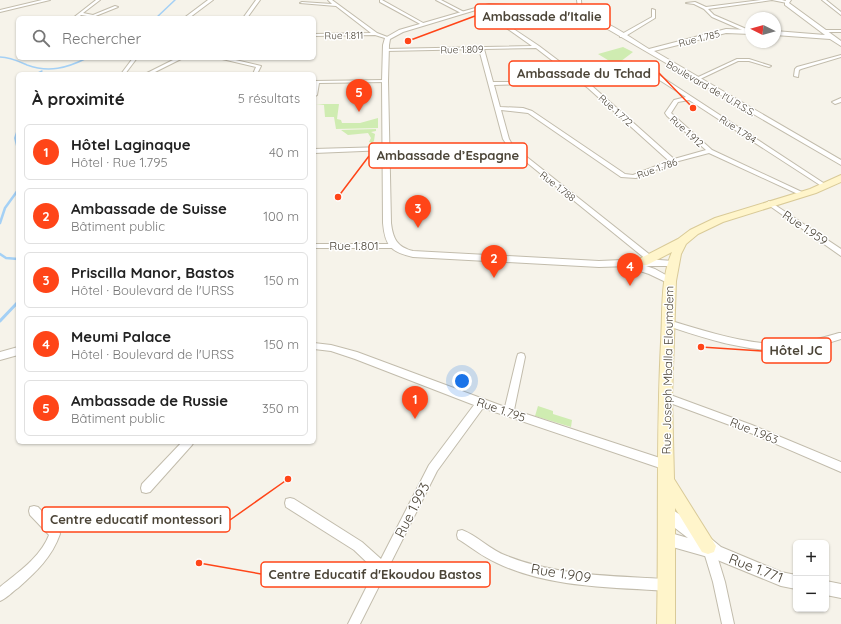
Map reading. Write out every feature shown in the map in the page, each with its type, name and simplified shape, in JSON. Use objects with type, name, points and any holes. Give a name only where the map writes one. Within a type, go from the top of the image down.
[{"type":"main road","points":[[647,260],[682,242],[694,232],[719,220],[768,203],[802,194],[825,186],[841,178]]},
{"type":"main road","name":"Rue Joseph Mballa Eloumdem","points":[[666,624],[667,514],[665,397],[668,323],[670,281],[673,264],[682,242]]},
{"type":"main road","points":[[666,472],[711,550]]},
{"type":"street","points":[[0,11],[48,0]]},
{"type":"street","points":[[79,14],[98,0]]},
{"type":"street","points":[[189,16],[211,0]]},
{"type":"street","points":[[246,16],[258,0]]},
{"type":"street","points":[[330,0],[375,34],[388,38],[385,81],[385,149],[388,181],[389,239],[393,246],[403,252],[413,254],[630,264],[652,271],[670,281]]},
{"type":"street","points":[[438,0],[462,12]]},
{"type":"street","points":[[540,0],[543,8]]},
{"type":"street","points":[[579,0],[581,15]]},
{"type":"street","points":[[705,8],[770,0]]},
{"type":"street","points":[[774,0],[788,1],[830,37],[841,44]]},
{"type":"street","points":[[824,0],[839,10],[841,14]]},
{"type":"street","points":[[381,1],[423,24]]},
{"type":"street","points":[[302,3],[335,4]]},
{"type":"street","points":[[688,3],[695,3],[705,8],[713,16],[745,30]]},
{"type":"street","name":"Boulevard de l'U.R.S.S.","points":[[388,38],[401,31],[479,6],[507,5],[543,8],[581,15],[622,36],[841,163]]},
{"type":"street","name":"Rue 1.772","points":[[479,6],[590,86],[673,161]]},
{"type":"street","points":[[79,14],[93,16],[116,7]]},
{"type":"street","points":[[622,36],[654,17],[653,10]]},
{"type":"street","name":"Rue 1.785","points":[[648,51],[726,31],[745,32]]},
{"type":"street","points":[[824,31],[841,31]]},
{"type":"street","points":[[781,33],[830,37]]},
{"type":"street","name":"Rue 1.811","points":[[316,35],[375,34]]},
{"type":"street","name":"Rue 1.809","points":[[386,50],[537,47]]},
{"type":"street","name":"Rue 1.788","points":[[481,48],[506,139],[510,147],[647,260]]},
{"type":"street","points":[[796,76],[797,69],[799,68],[841,56]]},
{"type":"street","points":[[124,72],[134,60]]},
{"type":"street","points":[[151,72],[177,60]]},
{"type":"street","points":[[229,60],[259,67],[256,72]]},
{"type":"street","points":[[696,79],[737,60],[749,60],[770,66]]},
{"type":"street","name":"Rue 1.784","points":[[652,73],[825,186]]},
{"type":"street","points":[[316,82],[385,81]]},
{"type":"street","points":[[491,84],[526,83]]},
{"type":"street","name":"Rue 1.912","points":[[690,98],[676,101],[668,113],[710,151]]},
{"type":"street","name":"Rue 1.786","points":[[498,108],[530,112],[623,176],[634,177],[673,161],[710,151]]},
{"type":"street","points":[[316,151],[385,149]]},
{"type":"street","points":[[710,151],[802,194]]},
{"type":"street","name":"Rue 1.959","points":[[768,203],[841,253]]},
{"type":"street","name":"Rue 1.801","points":[[316,246],[393,246]]},
{"type":"street","points":[[630,264],[647,260],[673,264]]},
{"type":"street","points":[[668,323],[755,346],[804,346],[822,343],[839,336]]},
{"type":"street","name":"Rue 1.795","points":[[316,346],[331,348],[357,356],[666,472]]},
{"type":"street","points":[[0,356],[16,352]]},
{"type":"street","points":[[509,412],[521,357]]},
{"type":"street","name":"Rue 1.963","points":[[665,397],[749,428],[841,467]]},
{"type":"street","name":"Rue 1.993","points":[[354,624],[433,468],[481,403]]},
{"type":"street","points":[[146,488],[187,444]]},
{"type":"street","points":[[290,503],[358,546],[382,568]]},
{"type":"street","points":[[0,595],[47,553],[53,543],[55,534],[34,511]]},
{"type":"street","name":"Rue 1.771","points":[[667,514],[711,550]]},
{"type":"street","name":"Rue 1.909","points":[[462,535],[506,562],[528,569],[572,577],[667,585]]},
{"type":"street","name":"Rue 1.771","points":[[667,540],[711,550],[781,579],[793,581]]},
{"type":"street","points":[[711,550],[728,624]]},
{"type":"street","points":[[829,589],[841,591]]},
{"type":"green space","points":[[623,47],[633,52],[616,65],[598,54]]},
{"type":"green space","points":[[316,104],[339,104],[337,119],[341,120],[342,123],[360,123],[378,118],[378,128],[336,129],[334,117],[325,117],[324,105]]},
{"type":"green space","points":[[376,129],[376,131],[371,132],[375,134],[374,141],[372,143],[369,142],[371,138],[368,133],[348,135],[341,130]]},
{"type":"green space","points":[[538,406],[553,411],[553,414],[572,420],[571,427],[535,416]]},
{"type":"waterway","points":[[158,16],[175,0]]},
{"type":"waterway","points":[[0,57],[11,58],[27,65],[43,69],[65,67],[82,60]]},
{"type":"waterway","points":[[16,135],[16,142]]},
{"type":"waterway","points":[[0,223],[5,208],[16,193]]},
{"type":"waterway","points":[[0,254],[6,258],[16,259]]},
{"type":"waterway","points":[[0,321],[16,304]]},
{"type":"place","name":"Ambassade d'Italie","points":[[408,41]]},
{"type":"place","name":"Ambassade du Tchad","points":[[693,108]]},
{"type":"place","name":"Ambassade de Russie","points":[[359,112]]},
{"type":"place","name":"Ambassade d’Espagne","points":[[338,197]]},
{"type":"place","name":"Priscilla Manor, Bastos","points":[[418,228]]},
{"type":"place","name":"Ambassade de Suisse","points":[[494,278]]},
{"type":"place","name":"Meumi Palace","points":[[630,286]]},
{"type":"place","name":"Hôtel JC","points":[[701,347]]},
{"type":"place","name":"Hôtel Laginaque","points":[[415,419]]},
{"type":"place","name":"Centre educatif montessori","points":[[288,479]]},
{"type":"place","name":"Centre Educatif d'Ekoudou Bastos","points":[[199,563]]}]
